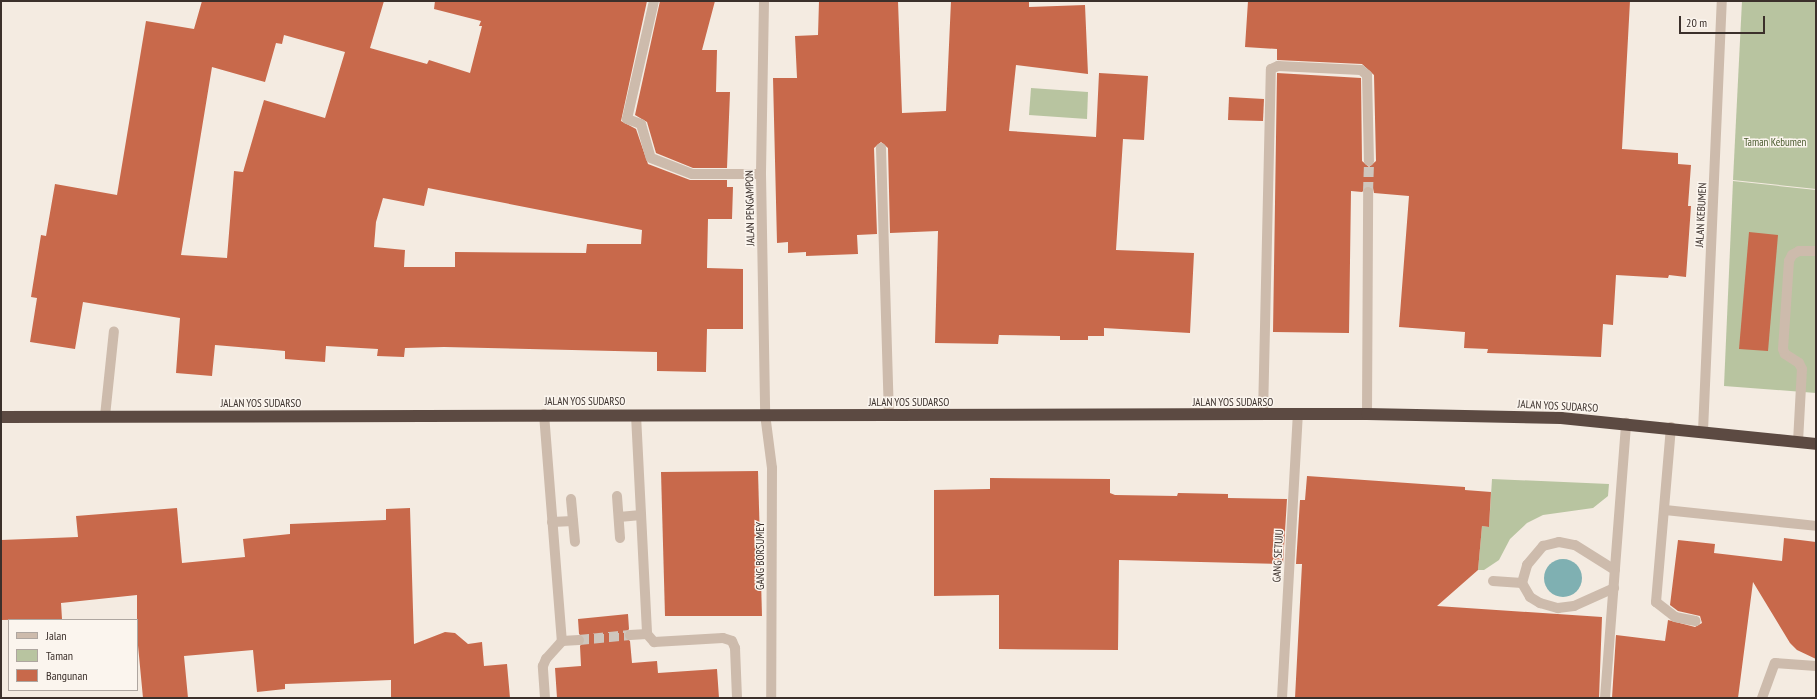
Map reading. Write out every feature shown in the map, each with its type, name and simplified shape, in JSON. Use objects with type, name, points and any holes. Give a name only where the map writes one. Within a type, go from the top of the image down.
[{"type":"highway","name":"JALAN YOS SUDARSO","points":[[1,416],[765,414],[1298,416],[1367,414],[1561,418],[1671,427],[1816,444]]},
{"type":"street","points":[[654,1],[627,119],[641,124],[652,158],[692,174],[761,174]]},
{"type":"street","name":"JALAN PENGAMPON","points":[[764,1],[761,174],[765,414]]},
{"type":"street","name":"JALAN KEBUMEN","points":[[1703,431],[1722,1]]},
{"type":"street","points":[[1263,415],[1271,69],[1278,66],[1361,70],[1367,75],[1369,161]]},
{"type":"street","points":[[881,148],[889,415]]},
{"type":"street","points":[[1367,414],[1368,192]]},
{"type":"street","points":[[1798,442],[1802,369],[1799,362],[1785,354],[1783,349],[1789,261],[1792,255],[1799,251],[1816,251]]},
{"type":"street","points":[[105,416],[114,331]]},
{"type":"street","points":[[544,414],[562,641]]},
{"type":"street","name":"GANG BORSUMEY","points":[[765,414],[772,468],[772,698]]},
{"type":"street","points":[[636,415],[647,634],[654,642],[724,638],[732,641],[736,648],[737,698]]},
{"type":"street","name":"GANG SETUJU","points":[[1282,698],[1298,416]]},
{"type":"street","points":[[1605,698],[1626,423]]},
{"type":"street","points":[[1671,427],[1656,602],[1675,617],[1696,621]]},
{"type":"street","points":[[617,496],[620,538]]},
{"type":"street","points":[[571,499],[574,542]]},
{"type":"street","points":[[1665,510],[1816,526]]},
{"type":"street","points":[[619,517],[641,515]]},
{"type":"street","points":[[552,522],[573,520]]},
{"type":"street","points":[[1614,588],[1574,606],[1558,608],[1540,603],[1530,597],[1522,583],[1527,566],[1543,546],[1560,542],[1575,545],[1615,570]]},
{"type":"street","points":[[1493,581],[1522,583]]},
{"type":"street","points":[[630,636],[647,634]]},
{"type":"street","points":[[545,698],[543,666],[546,659],[562,641],[579,640]]},
{"type":"street","points":[[1762,698],[1775,663],[1816,666]]},
{"type":"green space","name":"Taman Kebumen","points":[[1742,1],[1816,1],[1816,189],[1733,180]]},
{"type":"green space","points":[[1031,88],[1088,92],[1087,119],[1029,115]]},
{"type":"green space","points":[[1733,181],[1816,190],[1816,393],[1724,386]]},
{"type":"green space","points":[[1492,479],[1609,484],[1608,496],[1593,508],[1543,515],[1527,523],[1510,539],[1499,560],[1484,570],[1478,570],[1482,526],[1489,527]]},
{"type":"water","points":[[1559,559],[1567,559],[1577,564],[1581,571],[1581,585],[1577,592],[1567,597],[1559,597],[1549,592],[1547,589],[1544,582],[1544,574],[1549,564],[1552,562]]},
{"type":"building","points":[[202,1],[384,1],[370,48],[427,64],[429,60],[470,73],[482,26],[479,26],[481,21],[434,9],[435,1],[647,1],[621,121],[636,129],[648,164],[690,180],[727,180],[727,187],[733,187],[732,219],[708,219],[707,268],[743,269],[743,329],[707,329],[706,372],[657,371],[657,352],[444,347],[405,348],[404,357],[377,356],[378,349],[326,346],[325,362],[285,359],[285,351],[215,345],[212,376],[176,373],[180,318],[83,302],[75,349],[30,342],[37,298],[31,297],[41,235],[46,236],[55,184],[117,195],[146,21],[194,29]],"holes":[[[284,35],[345,52],[325,118],[264,100],[243,172],[234,171],[227,258],[181,255],[212,67],[265,82],[276,43],[282,44]],[[428,188],[642,230],[641,244],[587,244],[586,253],[455,252],[455,267],[404,267],[405,250],[374,247],[376,222],[383,198],[424,206]]]},
{"type":"building","points":[[660,1],[715,1],[702,50],[717,50],[716,92],[730,92],[727,168],[693,168],[656,153],[647,122],[635,115]]},
{"type":"building","points":[[819,1],[898,1],[902,113],[946,111],[951,1],[1029,1],[1029,7],[1085,5],[1088,74],[1016,65],[1009,131],[1096,137],[1099,73],[1148,76],[1144,140],[1123,139],[1116,250],[1194,253],[1190,333],[1104,328],[1104,336],[1088,336],[1088,340],[1060,340],[1060,336],[999,335],[998,344],[935,343],[938,231],[890,233],[888,148],[881,142],[874,148],[877,234],[857,235],[858,254],[806,256],[806,252],[788,253],[788,242],[777,243],[773,78],[797,78],[795,36],[818,35]]},
{"type":"building","points":[[1248,1],[1630,1],[1622,149],[1678,153],[1678,164],[1691,165],[1688,206],[1691,206],[1686,277],[1669,275],[1668,278],[1616,275],[1613,325],[1603,324],[1601,357],[1487,353],[1488,349],[1464,348],[1465,332],[1399,327],[1409,196],[1374,193],[1373,188],[1368,186],[1362,192],[1351,191],[1349,333],[1273,332],[1277,73],[1361,78],[1362,161],[1369,167],[1376,161],[1374,75],[1362,64],[1277,60],[1277,49],[1245,47]]},
{"type":"building","points":[[1229,97],[1264,99],[1263,121],[1228,120]]},
{"type":"building","points":[[1749,232],[1778,235],[1768,351],[1739,349]]},
{"type":"building","points":[[758,471],[762,616],[665,616],[661,472]]},
{"type":"building","points":[[1307,476],[1465,487],[1465,490],[1491,492],[1489,527],[1482,526],[1478,570],[1437,606],[1602,617],[1599,698],[1295,698],[1302,564],[1296,564],[1300,500],[1305,500]]},
{"type":"building","points":[[990,478],[1110,479],[1110,493],[1115,495],[1177,496],[1178,493],[1228,494],[1228,498],[1287,499],[1283,564],[1119,560],[1118,650],[999,649],[999,595],[934,596],[934,490],[990,489]]},
{"type":"building","points":[[177,508],[182,563],[245,557],[243,539],[290,534],[290,524],[386,520],[386,509],[410,508],[414,644],[445,632],[455,633],[468,644],[482,642],[484,666],[507,664],[510,698],[391,698],[391,680],[285,684],[285,689],[257,692],[253,650],[184,656],[188,698],[143,698],[138,646],[137,595],[61,603],[62,619],[1,620],[1,540],[78,537],[76,516]]},
{"type":"building","points":[[1784,538],[1816,542],[1816,659],[1797,650],[1790,643],[1753,582],[1738,698],[1612,698],[1616,635],[1665,641],[1668,620],[1695,627],[1702,623],[1700,616],[1678,611],[1670,605],[1678,540],[1715,544],[1714,553],[1782,561]]},
{"type":"building","points":[[628,614],[629,629],[624,636],[630,641],[632,663],[657,661],[658,673],[717,669],[719,698],[557,698],[555,668],[581,666],[580,646],[585,639],[579,634],[578,619]]},
{"type":"tunnel","points":[[1368,192],[1369,161]]},
{"type":"tunnel","points":[[579,640],[630,635]]}]
